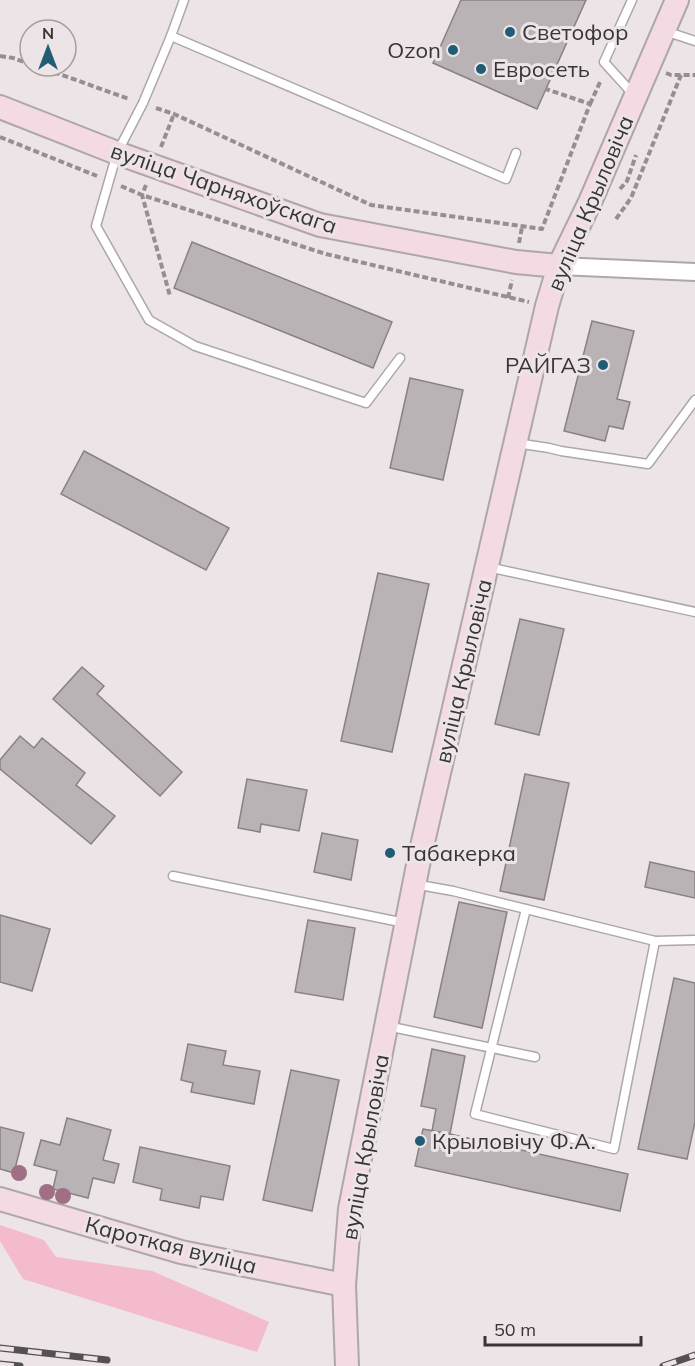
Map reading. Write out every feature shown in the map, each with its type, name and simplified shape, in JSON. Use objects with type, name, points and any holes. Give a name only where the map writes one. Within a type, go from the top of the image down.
[{"type":"main road","name":"вуліца Крыловіча","points":[[348,1366],[344,1285],[350,1209],[414,884],[547,306],[559,266],[590,202],[677,0]]},
{"type":"main road","name":"вуліца Чарняхоўскага","points":[[0,107],[117,153],[320,225],[516,262],[559,266]]},
{"type":"main road","name":"Кароткая вуліца","points":[[0,1199],[181,1252],[344,1285]]},
{"type":"street","points":[[559,266],[695,272]]},
{"type":"lane","points":[[184,0],[143,103],[117,153],[96,225],[149,320],[195,346],[366,403],[400,358]]},
{"type":"lane","points":[[632,0],[604,62],[636,97]]},
{"type":"lane","points":[[664,31],[695,41]]},
{"type":"lane","points":[[171,36],[506,179],[516,153]]},
{"type":"lane","points":[[516,442],[648,464],[695,400]]},
{"type":"lane","points":[[487,567],[695,612]]},
{"type":"lane","points":[[173,876],[407,924]]},
{"type":"lane","points":[[414,884],[453,891],[655,941],[695,940]]},
{"type":"lane","points":[[526,909],[475,1114],[614,1149],[655,941]]},
{"type":"lane","points":[[387,1026],[535,1057]]},
{"type":"path","points":[[0,56],[18,60]]},
{"type":"path","points":[[616,219],[631,198],[681,75]]},
{"type":"path","points":[[71,78],[174,114],[371,205],[542,229],[590,104],[546,89]]},
{"type":"path","points":[[170,296],[142,195],[174,114]]},
{"type":"shaded area","points":[[0,1225],[44,1240],[56,1257],[152,1271],[269,1322],[257,1352],[23,1279],[0,1241]]},
{"type":"building","name":"Светофор","points":[[461,0],[586,0],[537,109],[433,63]]},
{"type":"building","points":[[192,242],[392,322],[373,368],[174,288]]},
{"type":"building","name":"РАЙГАЗ","points":[[592,321],[634,331],[617,399],[630,402],[623,429],[609,426],[605,441],[564,431]]},
{"type":"building","points":[[410,378],[463,390],[443,480],[390,468]]},
{"type":"building","points":[[84,451],[229,528],[206,570],[61,494]]},
{"type":"building","points":[[378,573],[429,584],[392,752],[341,741]]},
{"type":"building","points":[[520,619],[564,629],[539,735],[495,724]]},
{"type":"building","points":[[82,667],[104,686],[97,694],[182,772],[160,796],[53,699]]},
{"type":"building","points":[[20,736],[34,748],[42,738],[85,773],[76,785],[115,816],[91,844],[0,769],[0,760]]},
{"type":"building","points":[[525,774],[569,783],[544,900],[500,891]]},
{"type":"building","points":[[247,779],[307,790],[299,831],[261,824],[260,832],[238,828]]},
{"type":"building","points":[[322,833],[358,840],[351,880],[314,872]]},
{"type":"building","points":[[650,862],[695,872],[695,898],[645,887]]},
{"type":"building","points":[[459,902],[507,912],[482,1028],[434,1017]]},
{"type":"building","points":[[0,915],[50,929],[32,991],[0,982]]},
{"type":"building","points":[[308,920],[355,928],[343,1000],[295,992]]},
{"type":"building","points":[[674,978],[695,983],[695,1122],[687,1159],[638,1149]]},
{"type":"building","points":[[188,1044],[226,1051],[223,1065],[260,1071],[254,1104],[191,1092],[193,1083],[181,1080]]},
{"type":"building","points":[[432,1049],[465,1056],[450,1134],[432,1131],[436,1109],[421,1106]]},
{"type":"building","points":[[291,1070],[339,1080],[312,1211],[263,1200]]},
{"type":"building","points":[[67,1118],[111,1130],[103,1160],[119,1164],[114,1183],[93,1178],[88,1198],[53,1189],[57,1171],[34,1165],[41,1140],[60,1145]]},
{"type":"building","points":[[0,1127],[24,1133],[14,1173],[0,1169]]},
{"type":"building","points":[[423,1129],[628,1174],[620,1211],[415,1166]]},
{"type":"building","points":[[140,1147],[230,1166],[223,1200],[201,1196],[199,1208],[160,1200],[162,1189],[133,1182]]},
{"type":"railway","points":[[0,1348],[107,1360]]},
{"type":"railway","points":[[663,1366],[695,1355]]},
{"type":"railway","points":[[0,1364],[20,1366]]},
{"type":"place","name":"Светофор","points":[[510,32]]},
{"type":"place","name":"Ozon","points":[[453,50]]},
{"type":"place","name":"Евросеть","points":[[481,69]]},
{"type":"place","name":"РАЙГАЗ","points":[[603,365]]},
{"type":"place","name":"Табакерка","points":[[390,853]]},
{"type":"place","name":"Крыловічу Ф.А.","points":[[420,1141]]}]
